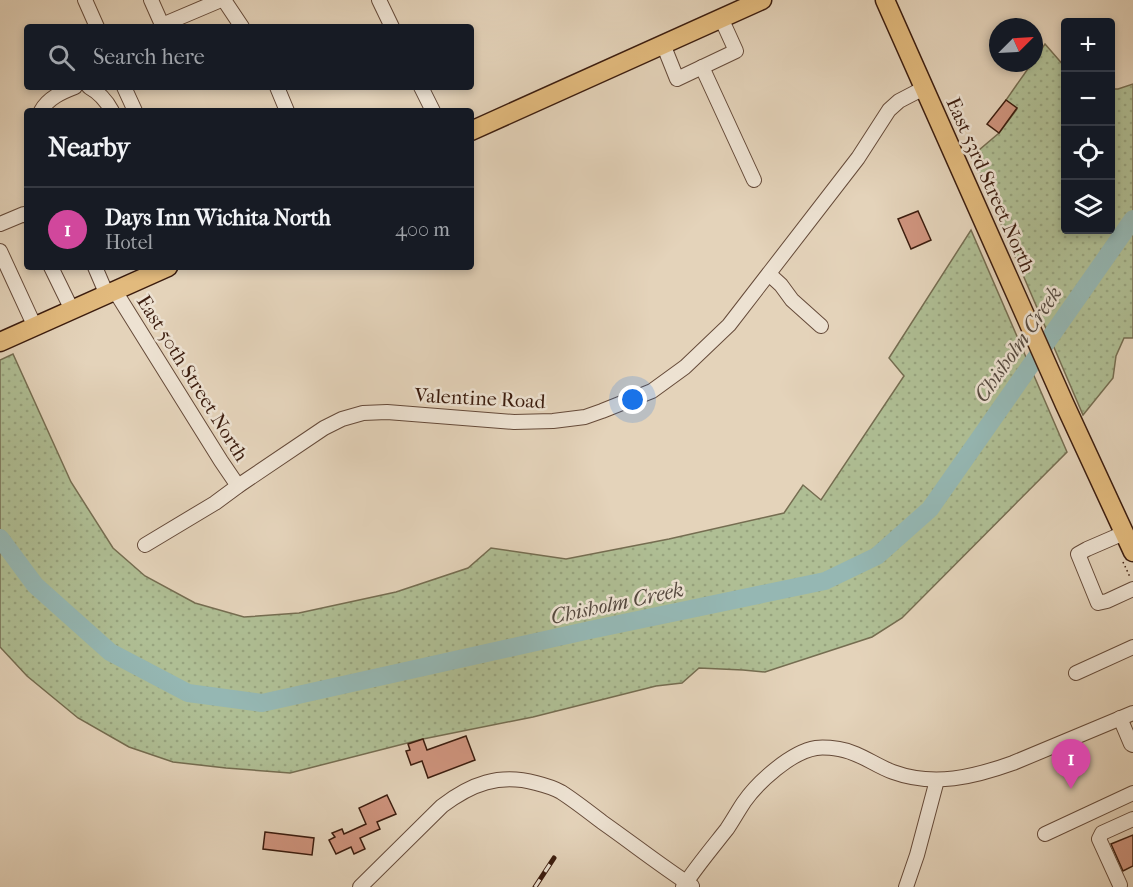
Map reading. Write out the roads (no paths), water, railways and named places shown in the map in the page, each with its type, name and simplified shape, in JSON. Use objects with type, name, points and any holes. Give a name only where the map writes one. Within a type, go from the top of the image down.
[{"type":"main road","points":[[474,130],[762,0]]},
{"type":"main road","name":"East 53rd Street North","points":[[885,0],[1023,312],[1133,552]]},
{"type":"main road","points":[[0,342],[161,270]]},
{"type":"street","points":[[85,0],[96,24]]},
{"type":"street","points":[[151,0],[161,24]]},
{"type":"street","points":[[167,24],[222,0],[237,24]]},
{"type":"street","points":[[379,0],[391,24]]},
{"type":"street","points":[[663,44],[677,79],[736,51],[721,18]]},
{"type":"street","points":[[702,67],[754,180]]},
{"type":"street","name":"Valentine Road","points":[[145,545],[215,503],[324,428],[342,419],[363,413],[387,412],[538,422],[585,417],[652,391],[686,367],[729,325],[858,158],[890,110],[898,101],[924,88]]},
{"type":"street","points":[[42,108],[54,97],[69,90]]},
{"type":"street","points":[[94,90],[110,108]]},
{"type":"street","points":[[125,90],[134,108]]},
{"type":"street","points":[[278,90],[286,108]]},
{"type":"street","points":[[423,90],[432,108]]},
{"type":"street","points":[[0,224],[24,214]]},
{"type":"street","points":[[0,251],[35,327]]},
{"type":"street","points":[[52,270],[72,310]]},
{"type":"street","name":"East 50th Street North","points":[[97,270],[238,486]]},
{"type":"street","points":[[769,274],[792,300],[821,326]]},
{"type":"street","points":[[1124,533],[1078,554],[1098,603],[1133,589]]},
{"type":"street","points":[[1076,673],[1133,646]]},
{"type":"street","points":[[360,887],[453,797],[496,779],[529,781],[560,791],[688,885],[755,788],[786,762],[814,748],[825,747],[851,752],[892,772],[937,780],[962,778],[995,769],[1127,716],[1133,745]]},
{"type":"street","points":[[906,887],[937,780]]},
{"type":"street","points":[[1045,834],[1133,793]]},
{"type":"street","points":[[1123,883],[1099,838],[1102,833],[1133,819]]},
{"type":"waterway","name":"Chisholm Creek","points":[[0,538],[35,585],[110,652],[188,693],[262,703],[590,630],[825,581],[877,556],[930,509],[1133,219]]},
{"type":"railway","points":[[535,887],[554,858]]},
{"type":"place","name":"Days Inn Wichita North","points":[[1071,789]]}]
